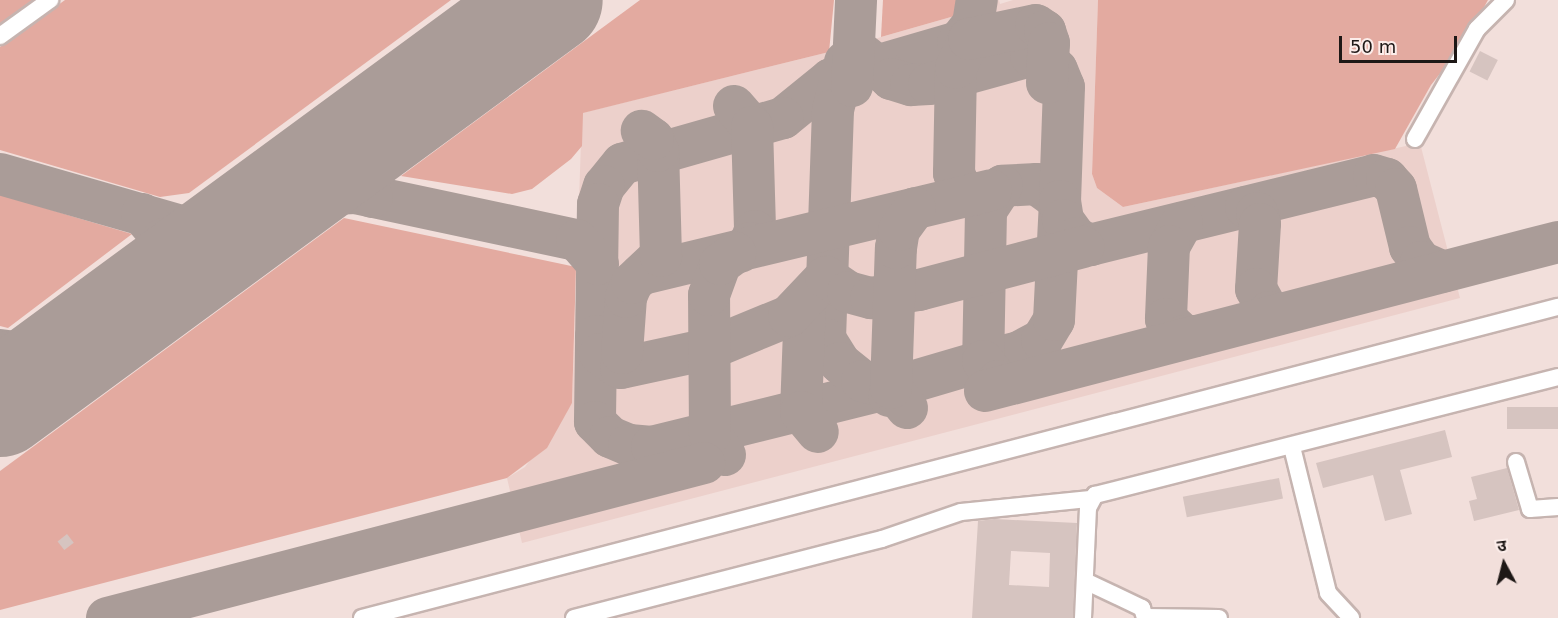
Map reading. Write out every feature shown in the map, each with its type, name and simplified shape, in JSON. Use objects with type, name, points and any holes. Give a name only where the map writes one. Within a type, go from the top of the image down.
[{"type":"lane","points":[[0,36],[50,0]]},
{"type":"lane","points":[[1416,139],[1478,29],[1506,0]]},
{"type":"lane","points":[[362,618],[1558,306]]},
{"type":"lane","points":[[574,618],[882,539],[961,512],[1090,499],[1102,492],[1292,447],[1558,377]]},
{"type":"lane","points":[[1292,447],[1328,593],[1344,616]]},
{"type":"lane","points":[[1516,462],[1530,509],[1558,507]]},
{"type":"lane","points":[[1083,618],[1090,499]]},
{"type":"lane","points":[[1085,581],[1142,608],[1145,618],[1219,618]]},
{"type":"shaded area","points":[[0,0],[35,0],[0,25]]},
{"type":"shaded area","points":[[65,0],[451,0],[189,193],[160,197],[0,150],[0,47]]},
{"type":"shaded area","points":[[640,0],[834,0],[829,52],[583,113],[582,146],[571,159],[532,189],[512,194],[401,176]]},
{"type":"shaded area","points":[[883,0],[959,0],[958,15],[881,37]]},
{"type":"shaded area","points":[[960,0],[999,0],[1000,4],[1013,0],[1098,0],[1092,174],[1097,188],[1123,207],[1420,143],[1460,298],[522,543],[507,478],[525,467],[572,403],[582,113],[829,52],[958,15]]},
{"type":"shaded area","points":[[1098,0],[1488,0],[1464,43],[1431,85],[1395,149],[1123,207],[1097,188],[1092,174]]},
{"type":"shaded area","points":[[0,194],[132,234],[8,328],[0,326]]},
{"type":"shaded area","points":[[344,218],[576,267],[572,403],[547,448],[507,478],[0,610],[0,471]]},
{"type":"building","points":[[1480,51],[1498,60],[1487,81],[1470,71]]},
{"type":"building","points":[[1507,407],[1558,407],[1558,429],[1507,429]]},
{"type":"building","points":[[1445,430],[1452,457],[1400,470],[1412,514],[1385,521],[1373,475],[1323,488],[1316,463]]},
{"type":"building","points":[[1507,468],[1519,510],[1474,521],[1469,501],[1477,499],[1471,477]]},
{"type":"building","points":[[1279,478],[1283,499],[1187,517],[1183,497]]},
{"type":"building","points":[[994,519],[1077,523],[1073,618],[972,618],[978,521]],"holes":[[[1011,551],[1050,553],[1049,587],[1009,585]]]},
{"type":"building","points":[[67,534],[74,543],[64,550],[58,541]]},
{"type":"taxiway","points":[[852,86],[856,0]]},
{"type":"taxiway","points":[[958,43],[973,24],[977,0]]},
{"type":"taxiway","points":[[974,195],[959,186],[954,173],[956,68],[969,39],[1036,25],[1045,31],[1049,43],[1047,83]]},
{"type":"taxiway","points":[[969,39],[831,79],[783,118],[622,164],[604,186],[598,204],[595,422],[610,437],[629,445],[652,447],[891,388],[983,361],[1019,352],[1042,340],[1054,320],[1060,201],[1037,184],[1002,186],[986,211],[983,361],[998,381],[1011,384]]},
{"type":"taxiway","points":[[865,56],[891,79],[911,85],[929,84],[1031,56],[1047,61],[1057,70],[1064,87],[1060,201],[1063,220],[1076,238],[1090,245],[1374,175],[1387,179],[1396,189],[1410,247],[1421,262],[1443,272]]},
{"type":"taxiway","points":[[845,62],[833,110],[825,339],[840,363],[862,381],[891,388],[889,396]]},
{"type":"taxiway","points":[[734,106],[752,127],[755,231],[750,243],[740,252]]},
{"type":"taxiway","points":[[372,197],[355,179],[357,150],[392,116]]},
{"type":"taxiway","points":[[622,353],[626,297],[632,283],[661,256],[658,151],[653,139],[642,131]]},
{"type":"taxiway","points":[[0,174],[192,229],[233,226],[291,196],[355,193],[577,240],[598,264]]},
{"type":"taxiway","points":[[642,274],[991,190]]},
{"type":"taxiway","points":[[1246,207],[1257,213],[1260,224],[1256,289],[1269,312],[1279,314]]},
{"type":"taxiway","points":[[907,408],[891,388],[896,248],[899,230],[915,208]]},
{"type":"taxiway","points":[[142,214],[163,239],[165,254],[161,280],[147,296]]},
{"type":"taxiway","points":[[1182,223],[1169,246],[1166,319],[1184,336],[1195,336]]},
{"type":"taxiway","points":[[985,391],[1558,242]]},
{"type":"taxiway","points":[[596,336],[600,354],[621,368],[709,349],[789,316],[826,277],[848,292],[871,298],[919,290],[1083,247]]},
{"type":"taxiway","points":[[725,455],[710,434],[709,295],[720,264],[735,253]]},
{"type":"taxiway","points":[[805,303],[801,412],[818,432]]},
{"type":"taxiway","points":[[0,350],[51,357],[75,348]]},
{"type":"taxiway","points":[[0,352],[9,382],[0,399]]},
{"type":"taxiway","points":[[107,618],[704,463]]},
{"type":"runway","points":[[0,404],[550,0]]}]
